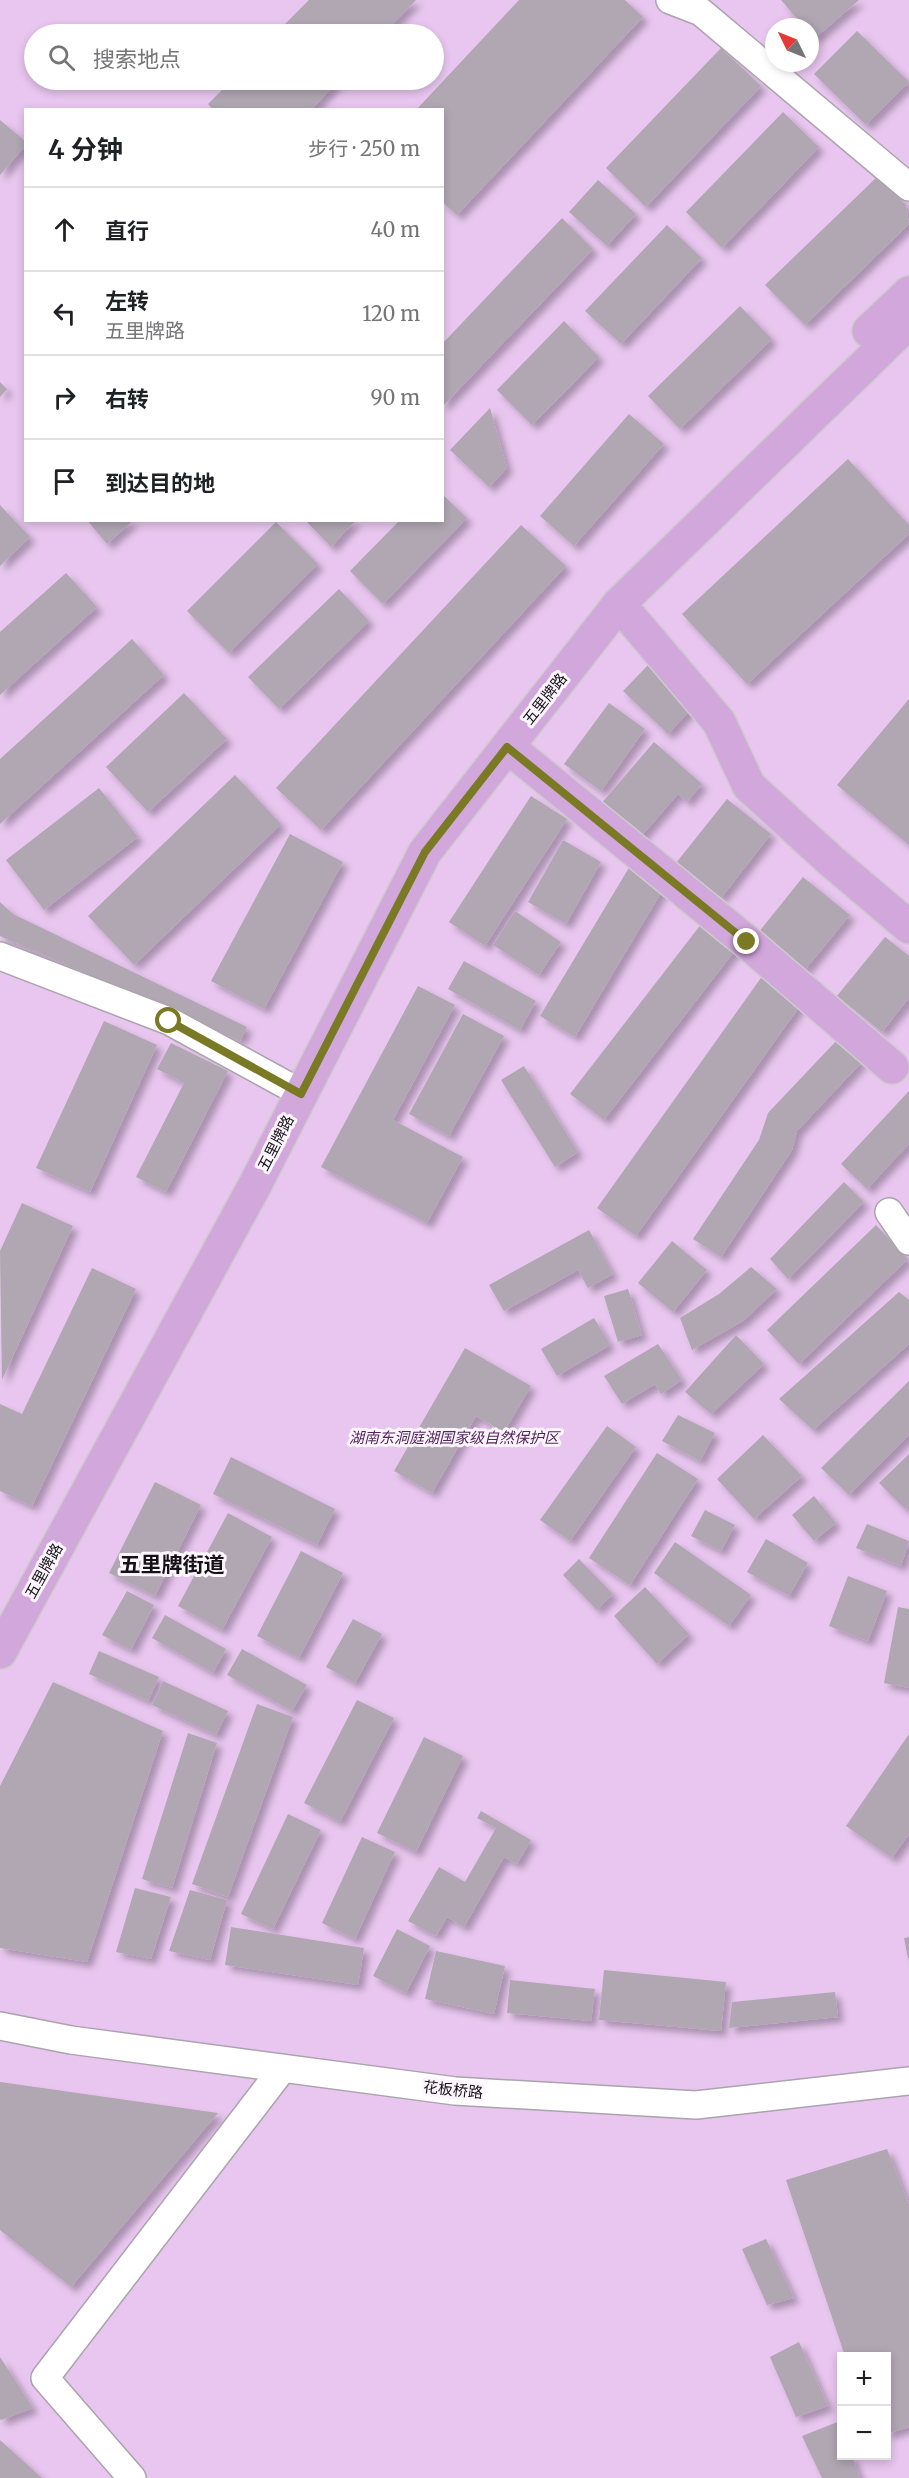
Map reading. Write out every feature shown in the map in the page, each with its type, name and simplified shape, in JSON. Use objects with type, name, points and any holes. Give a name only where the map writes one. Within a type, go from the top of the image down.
[{"type":"main road","name":"五里牌路","points":[[0,1652],[249,1195],[292,1089],[407,841],[603,590],[909,293]]},
{"type":"main road","name":"五里牌路","points":[[0,1609],[236,1175],[292,1089],[425,852],[619,604],[909,322]]},
{"type":"main road","points":[[619,604],[719,722],[749,786],[830,860],[909,927]]},
{"type":"main road","points":[[507,747],[747,942],[892,1067]]},
{"type":"street","points":[[670,0],[701,12],[909,187]]},
{"type":"street","points":[[0,956],[169,1021],[292,1089]]},
{"type":"street","points":[[889,1212],[909,1241]]},
{"type":"street","name":"花板桥路","points":[[0,2026],[71,2040],[455,2091],[696,2105],[909,2081]]},
{"type":"street","points":[[132,2478],[45,2378],[283,2068]]},
{"type":"green space","name":"湖南东洞庭湖国家级自然保护区","points":[[0,0],[909,0],[909,2478],[0,2478]]},
{"type":"building","points":[[309,0],[416,0],[393,24],[285,24]]},
{"type":"building","points":[[519,0],[625,0],[643,17],[457,215],[444,204],[444,108],[418,108],[435,90],[444,90],[444,80]]},
{"type":"building","points":[[781,0],[859,0],[819,35],[819,18],[796,18]]},
{"type":"building","points":[[857,31],[909,82],[866,125],[814,74],[819,72],[819,69]]},
{"type":"building","points":[[721,48],[761,86],[646,207],[606,168]]},
{"type":"building","points":[[222,90],[330,90],[313,108],[211,108],[208,104]]},
{"type":"building","points":[[783,112],[819,147],[722,248],[686,212]]},
{"type":"building","points":[[0,120],[24,140],[24,147],[0,175]]},
{"type":"building","points":[[878,176],[906,205],[909,224],[805,325],[765,285]]},
{"type":"building","points":[[598,180],[636,214],[607,246],[569,212]]},
{"type":"building","points":[[562,218],[593,249],[444,405],[444,342]]},
{"type":"building","points":[[667,225],[702,258],[621,344],[585,311]]},
{"type":"building","points":[[740,306],[772,339],[680,429],[648,396]]},
{"type":"building","points":[[564,321],[599,357],[532,425],[497,390]]},
{"type":"building","points":[[0,382],[7,389],[0,397]]},
{"type":"building","points":[[490,408],[507,468],[489,487],[450,450]]},
{"type":"building","points":[[629,414],[664,444],[574,546],[540,516]]},
{"type":"building","points":[[848,459],[909,525],[909,534],[747,684],[682,614]]},
{"type":"building","points":[[444,496],[467,518],[383,604],[350,571],[398,522],[444,522]]},
{"type":"building","points":[[0,505],[30,537],[0,566]]},
{"type":"building","points":[[89,522],[132,522],[107,544]]},
{"type":"building","points":[[276,522],[318,564],[229,653],[187,611]]},
{"type":"building","points":[[307,522],[354,522],[331,547]]},
{"type":"building","points":[[521,525],[566,566],[321,830],[276,788]]},
{"type":"building","points":[[66,573],[97,607],[0,695],[0,632]]},
{"type":"building","points":[[339,589],[369,621],[279,709],[248,677]]},
{"type":"building","points":[[132,639],[164,675],[0,824],[0,759]]},
{"type":"building","points":[[649,664],[694,706],[668,734],[623,691]]},
{"type":"building","points":[[184,693],[227,739],[148,812],[106,767]]},
{"type":"building","points":[[909,699],[909,845],[837,785]]},
{"type":"building","points":[[609,703],[645,729],[601,791],[564,764]]},
{"type":"building","points":[[654,742],[702,784],[687,802],[678,794],[638,840],[599,806]]},
{"type":"building","points":[[235,775],[281,824],[134,965],[88,916]]},
{"type":"building","points":[[99,788],[138,837],[44,910],[6,860]]},
{"type":"building","points":[[531,796],[567,819],[485,946],[449,922]]},
{"type":"building","points":[[727,799],[771,834],[721,898],[676,863]]},
{"type":"building","points":[[290,834],[343,862],[264,1009],[211,981]]},
{"type":"building","points":[[563,840],[601,862],[566,924],[528,902]]},
{"type":"building","points":[[630,866],[665,886],[575,1037],[540,1016]]},
{"type":"building","points":[[803,877],[850,915],[805,970],[758,933]]},
{"type":"building","points":[[0,902],[13,914],[247,1027],[240,1041],[0,936]]},
{"type":"building","points":[[515,911],[561,942],[539,975],[493,945]]},
{"type":"building","points":[[702,923],[736,949],[604,1120],[570,1094]]},
{"type":"building","points":[[885,937],[909,956],[909,998],[882,1032],[837,996]]},
{"type":"building","points":[[464,961],[536,1001],[520,1030],[448,989]]},
{"type":"building","points":[[763,975],[802,1003],[636,1236],[597,1208]]},
{"type":"building","points":[[418,986],[455,1005],[393,1120],[463,1157],[427,1223],[321,1167]]},
{"type":"building","points":[[463,1014],[504,1036],[449,1136],[409,1114]]},
{"type":"building","points":[[104,1021],[157,1045],[90,1192],[36,1168]]},
{"type":"building","points":[[838,1039],[862,1062],[797,1131],[792,1150],[721,1257],[693,1239],[759,1140],[768,1113]]},
{"type":"building","points":[[171,1043],[228,1071],[166,1192],[136,1177],[184,1083],[157,1069]]},
{"type":"building","points":[[524,1066],[578,1152],[555,1167],[501,1080]]},
{"type":"building","points":[[909,1091],[909,1144],[867,1189],[841,1164]]},
{"type":"building","points":[[844,1182],[864,1202],[788,1279],[770,1259]]},
{"type":"building","points":[[22,1203],[73,1226],[2,1380],[0,1251]]},
{"type":"building","points":[[876,1225],[908,1259],[799,1364],[767,1330]]},
{"type":"building","points":[[589,1230],[613,1274],[588,1288],[578,1270],[504,1311],[489,1285]]},
{"type":"building","points":[[672,1241],[707,1270],[673,1312],[638,1283]]},
{"type":"building","points":[[751,1267],[777,1289],[743,1321],[692,1350],[680,1318],[719,1294]]},
{"type":"building","points":[[92,1268],[136,1289],[32,1506],[0,1491],[0,1404],[22,1414]]},
{"type":"building","points":[[628,1289],[642,1335],[618,1342],[604,1296]]},
{"type":"building","points":[[899,1292],[909,1300],[909,1344],[813,1430],[779,1399]]},
{"type":"building","points":[[594,1318],[610,1345],[557,1376],[541,1349]]},
{"type":"building","points":[[736,1335],[764,1364],[711,1414],[685,1392]]},
{"type":"building","points":[[658,1344],[682,1380],[661,1394],[655,1384],[622,1404],[604,1376]]},
{"type":"building","points":[[465,1348],[531,1386],[504,1432],[476,1416],[432,1493],[394,1471]]},
{"type":"building","points":[[909,1381],[909,1435],[849,1495],[821,1468]]},
{"type":"building","points":[[678,1415],[715,1433],[700,1461],[662,1441]]},
{"type":"building","points":[[607,1426],[636,1447],[570,1541],[540,1520]]},
{"type":"building","points":[[763,1435],[802,1476],[754,1519],[717,1479]]},
{"type":"building","points":[[657,1453],[698,1479],[630,1585],[589,1558]]},
{"type":"building","points":[[909,1454],[909,1505],[905,1509],[879,1483]]},
{"type":"building","points":[[231,1457],[335,1509],[317,1545],[213,1494]]},
{"type":"building","points":[[155,1482],[201,1505],[155,1596],[109,1573]]},
{"type":"building","points":[[814,1496],[836,1523],[814,1541],[792,1515]]},
{"type":"building","points":[[705,1510],[735,1525],[721,1551],[691,1536]]},
{"type":"building","points":[[228,1513],[272,1537],[222,1630],[178,1606]]},
{"type":"building","points":[[867,1524],[909,1541],[901,1566],[856,1548]]},
{"type":"building","points":[[766,1539],[808,1563],[789,1596],[747,1572]]},
{"type":"building","points":[[675,1542],[751,1595],[729,1626],[654,1573]]},
{"type":"building","points":[[301,1551],[343,1573],[299,1658],[257,1636]]},
{"type":"building","points":[[579,1559],[613,1594],[597,1610],[563,1575]]},
{"type":"building","points":[[848,1576],[887,1591],[868,1641],[829,1626]]},
{"type":"building","points":[[645,1587],[689,1634],[657,1664],[614,1616]]},
{"type":"building","points":[[127,1591],[154,1605],[131,1650],[102,1635]]},
{"type":"building","points":[[898,1607],[909,1609],[909,1688],[884,1683]]},
{"type":"building","points":[[165,1615],[226,1649],[213,1673],[152,1638]]},
{"type":"building","points":[[353,1619],[382,1634],[355,1683],[326,1667]]},
{"type":"building","points":[[242,1649],[307,1685],[292,1711],[227,1675]]},
{"type":"building","points":[[99,1651],[159,1677],[148,1701],[89,1674]]},
{"type":"building","points":[[163,1681],[228,1711],[216,1735],[152,1705]]},
{"type":"building","points":[[53,1682],[163,1731],[87,1962],[0,1948],[0,1786]]},
{"type":"building","points":[[357,1700],[394,1718],[340,1822],[304,1803]]},
{"type":"building","points":[[257,1704],[293,1717],[228,1897],[192,1884]]},
{"type":"building","points":[[188,1733],[217,1743],[172,1888],[142,1879]]},
{"type":"building","points":[[909,1734],[909,1834],[892,1858],[846,1826]]},
{"type":"building","points":[[424,1737],[463,1756],[416,1852],[377,1833]]},
{"type":"building","points":[[481,1811],[531,1840],[517,1864],[504,1857],[464,1927],[447,1917],[436,1936],[408,1921],[439,1867],[465,1882],[496,1828],[477,1818]]},
{"type":"building","points":[[288,1814],[321,1830],[273,1929],[241,1914]]},
{"type":"building","points":[[362,1837],[395,1852],[355,1939],[322,1923]]},
{"type":"building","points":[[135,1888],[171,1897],[151,1959],[116,1952]]},
{"type":"building","points":[[190,1890],[227,1900],[210,1960],[169,1951]]},
{"type":"building","points":[[231,1927],[364,1948],[358,1985],[225,1965]]},
{"type":"building","points":[[397,1929],[430,1946],[406,1993],[373,1976]]},
{"type":"building","points":[[909,1937],[909,1958],[908,1958],[904,1938]]},
{"type":"building","points":[[436,1951],[505,1966],[494,2014],[425,1999]]},
{"type":"building","points":[[604,1970],[726,1982],[721,2031],[599,2020]]},
{"type":"building","points":[[510,1980],[595,1989],[591,2021],[507,2013]]},
{"type":"building","points":[[835,1992],[838,2017],[729,2028],[732,2002]]},
{"type":"building","points":[[0,2082],[218,2113],[71,2287],[0,2230]]},
{"type":"building","points":[[887,2149],[909,2205],[909,2427],[891,2432],[891,2352],[844,2352],[786,2180]]},
{"type":"building","points":[[766,2239],[794,2298],[767,2305],[742,2249]]},
{"type":"building","points":[[799,2342],[828,2406],[796,2417],[770,2357]]},
{"type":"building","points":[[0,2357],[33,2408],[1,2420],[0,2419]]},
{"type":"building","points":[[837,2422],[837,2460],[853,2460],[860,2478],[822,2478],[802,2436]]},
{"type":"building","points":[[0,2440],[42,2478],[0,2478]]},
{"type":"district","name":"五里牌街道","points":[[172,1565]]},
{"type":"route","points":[[169,1021],[301,1094],[425,852],[507,747],[747,942]]}]
